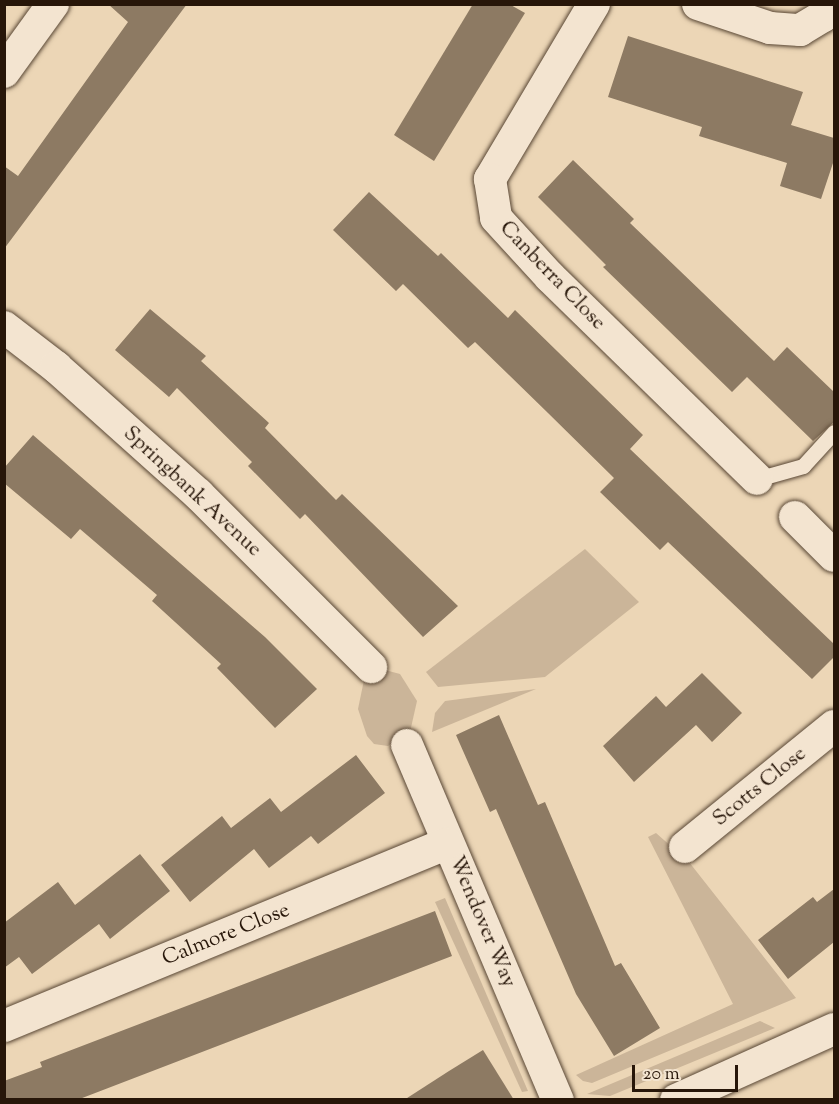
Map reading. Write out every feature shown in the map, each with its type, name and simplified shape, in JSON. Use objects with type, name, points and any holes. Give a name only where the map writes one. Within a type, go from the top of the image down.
[{"type":"street","points":[[4,72],[52,4]]},
{"type":"street","name":"Canberra Close","points":[[594,4],[490,180],[496,218],[550,278],[757,479]]},
{"type":"street","points":[[698,4],[770,28],[800,30],[823,16],[832,4]]},
{"type":"street","name":"Springbank Avenue","points":[[4,327],[56,367],[198,494],[370,667]]},
{"type":"street","points":[[795,517],[834,556]]},
{"type":"street","name":"Scotts Close","points":[[685,847],[834,726]]},
{"type":"street","name":"Wendover Way","points":[[407,745],[558,1100]]},
{"type":"street","name":"Calmore Close","points":[[4,1026],[447,843]]},
{"type":"street","points":[[676,1100],[834,1029]]},
{"type":"lane","points":[[757,479],[803,466],[834,432]]},
{"type":"shaded area","points":[[585,549],[639,602],[545,677],[438,687],[426,672]]},
{"type":"shaded area","points":[[385,670],[400,674],[417,701],[410,732],[388,746],[374,744],[367,736],[358,709],[364,680]]},
{"type":"shaded area","points":[[536,689],[432,732],[435,713],[445,701]]},
{"type":"shaded area","points":[[656,833],[689,862],[796,998],[592,1083],[583,1081],[576,1075],[733,1004],[648,837]]},
{"type":"shaded area","points":[[445,898],[528,1091],[522,1092],[435,902]]},
{"type":"shaded area","points":[[760,1021],[775,1028],[610,1096],[587,1094]]},
{"type":"building","points":[[108,4],[187,4],[4,249],[4,166],[18,176],[128,22]]},
{"type":"building","points":[[473,4],[509,4],[525,13],[434,161],[394,135]]},
{"type":"building","points":[[628,36],[803,92],[791,125],[834,138],[834,160],[821,199],[780,186],[787,163],[699,136],[702,127],[608,97]]},
{"type":"building","points":[[573,160],[634,219],[630,223],[774,361],[787,347],[834,392],[834,422],[813,441],[747,377],[732,392],[603,267],[606,265],[538,197]]},
{"type":"building","points":[[369,192],[438,256],[441,253],[508,318],[515,310],[643,435],[630,449],[834,644],[834,657],[812,679],[668,542],[660,550],[600,492],[614,478],[475,342],[468,348],[403,284],[396,291],[333,230]]},
{"type":"building","points":[[150,309],[206,356],[201,361],[269,423],[265,428],[336,500],[342,494],[458,606],[423,637],[305,514],[300,519],[248,466],[252,462],[177,388],[169,397],[115,350]]},
{"type":"building","points":[[33,435],[265,637],[317,689],[275,728],[217,668],[221,664],[152,601],[157,595],[80,529],[71,539],[4,483],[4,468]]},
{"type":"building","points":[[702,673],[742,713],[712,742],[696,725],[634,782],[603,746],[656,696],[666,707]]},
{"type":"building","points":[[499,715],[538,805],[545,802],[615,966],[621,963],[660,1028],[614,1056],[576,994],[496,809],[490,812],[456,735]]},
{"type":"building","points":[[356,755],[385,793],[318,844],[311,836],[269,868],[254,849],[190,902],[161,865],[222,816],[231,828],[270,798],[281,812]]},
{"type":"building","points":[[140,854],[170,891],[110,939],[99,924],[32,974],[19,957],[4,968],[4,923],[58,882],[75,905]]},
{"type":"building","points":[[834,889],[834,942],[788,979],[758,940],[813,897],[817,902]]},
{"type":"building","points":[[435,911],[452,956],[77,1100],[4,1100],[4,1081],[42,1067],[40,1062]]},
{"type":"building","points":[[483,1050],[514,1100],[404,1100],[449,1071]]}]
